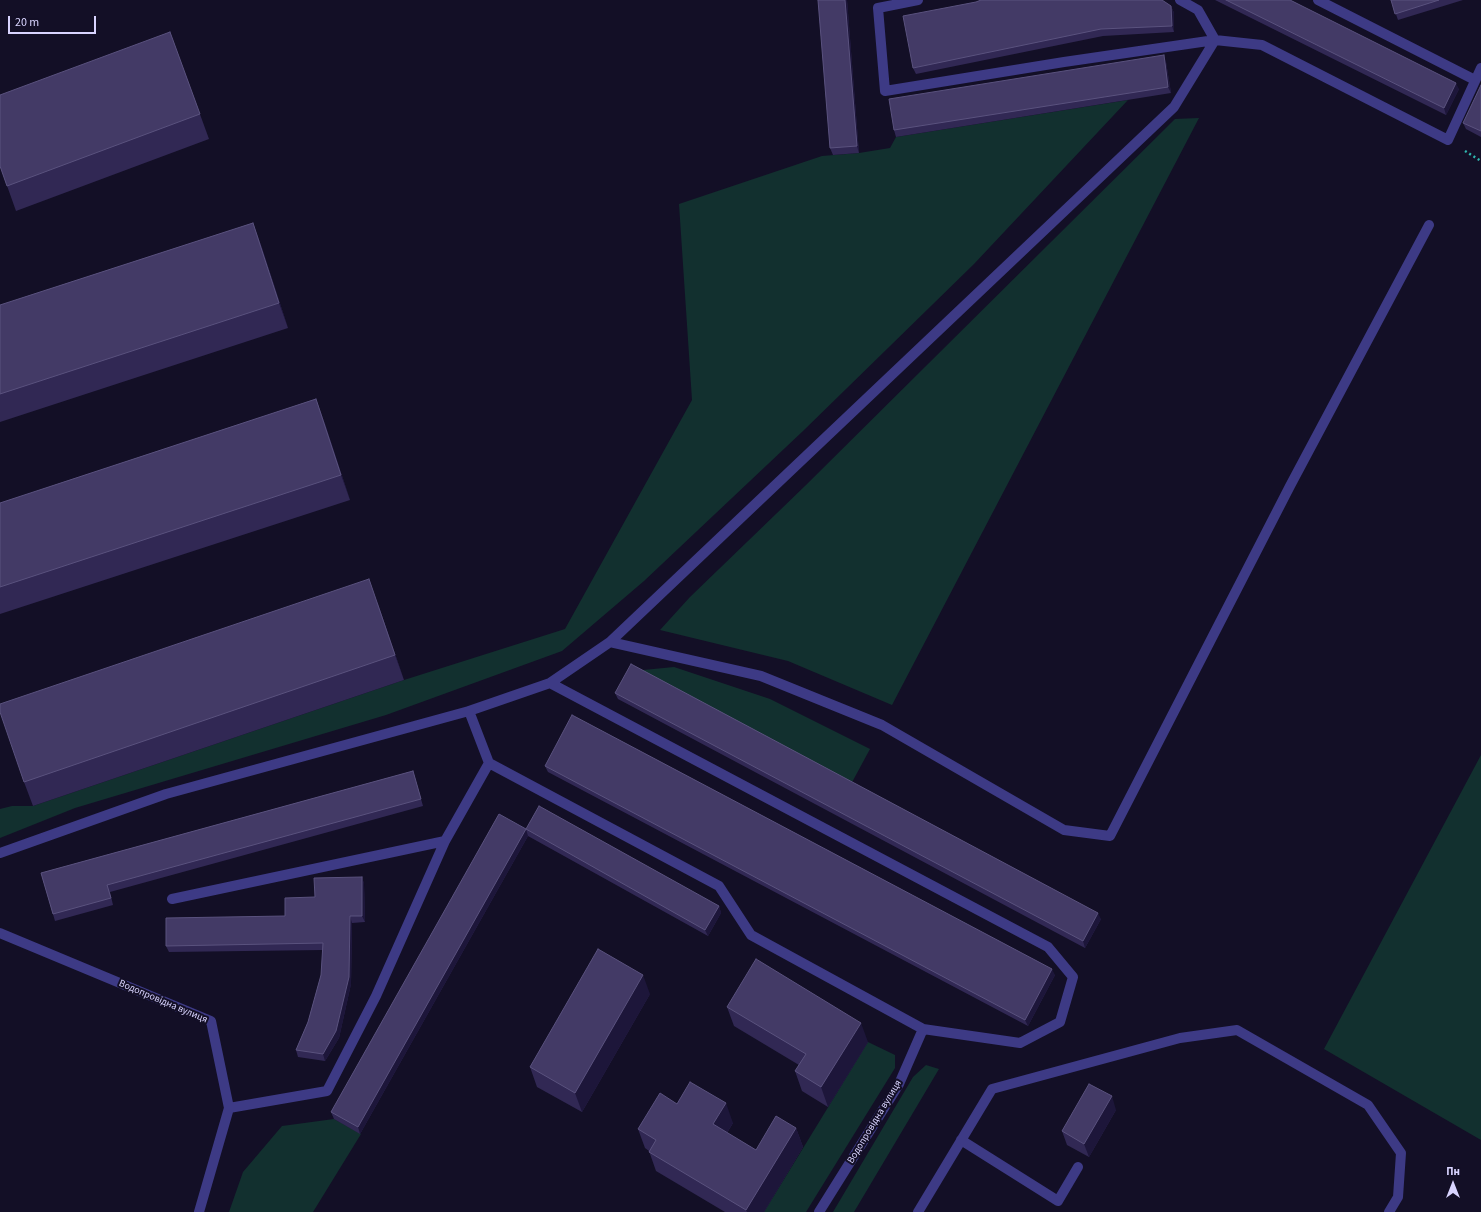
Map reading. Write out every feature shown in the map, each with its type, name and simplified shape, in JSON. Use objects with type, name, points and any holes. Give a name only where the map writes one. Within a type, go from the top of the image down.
[{"type":"street","points":[[918,0],[878,8],[885,91],[1064,62],[1215,40],[1262,45],[1448,140],[1481,68]]},
{"type":"street","points":[[1180,0],[1198,10],[1215,40]]},
{"type":"street","points":[[1318,0],[1475,80]]},
{"type":"street","points":[[0,853],[166,794],[469,711],[550,683],[610,642],[1174,107],[1215,40]]},
{"type":"street","points":[[610,642],[761,676],[882,725],[1064,830],[1110,836],[1290,486],[1429,225]]},
{"type":"street","points":[[469,711],[489,763],[719,886],[752,935],[924,1029],[1020,1043],[1060,1022],[1073,977],[1048,947],[550,683]]},
{"type":"street","points":[[229,1108],[327,1091],[376,996],[445,841],[489,763]]},
{"type":"street","points":[[172,899],[445,841]]},
{"type":"street","name":"Водопровідна вулиця","points":[[0,934],[211,1021],[229,1108],[199,1212]]},
{"type":"street","name":"Водопровідна вулиця","points":[[819,1212],[899,1084],[924,1029]]},
{"type":"street","points":[[918,1212],[992,1089],[1180,1038],[1237,1030],[1368,1105],[1401,1153],[1398,1197],[1389,1212]]},
{"type":"street","points":[[961,1140],[1058,1201],[1078,1167]]},
{"type":"green space","points":[[1128,100],[974,264],[803,431],[644,581],[562,651],[386,715],[75,808],[0,838],[0,809],[12,806],[33,806],[404,680],[565,629],[692,400],[679,204],[822,156],[859,153],[890,148],[896,137]]},
{"type":"green space","points":[[1199,118],[892,705],[788,661],[660,630],[690,597],[806,485],[1175,119]]},
{"type":"green space","points":[[674,667],[770,699],[870,749],[850,786],[633,671]]},
{"type":"green space","points":[[1481,755],[1481,1140],[1324,1049]]},
{"type":"green space","points":[[868,1042],[895,1055],[895,1068],[806,1212],[764,1212]]},
{"type":"green space","points":[[926,1065],[939,1069],[854,1212],[833,1212],[913,1077]]},
{"type":"green space","points":[[334,1119],[361,1134],[313,1212],[229,1212],[243,1172],[282,1126]]},
{"type":"building","points":[[818,0],[845,0],[857,146],[830,148]]},
{"type":"building","points":[[981,0],[1162,0],[1171,6],[1172,26],[1101,29],[913,68],[903,16]]},
{"type":"building","points":[[1226,0],[1290,0],[1456,83],[1444,108]]},
{"type":"building","points":[[1391,0],[1439,0],[1395,14]]},
{"type":"building","points":[[170,32],[200,114],[7,186],[0,166],[0,95]]},
{"type":"building","points":[[1164,55],[1168,87],[894,130],[889,99]]},
{"type":"building","points":[[1481,85],[1481,131],[1463,123]]},
{"type":"building","points":[[253,223],[279,303],[0,394],[0,305]]},
{"type":"building","points":[[316,399],[341,475],[0,587],[0,503]]},
{"type":"building","points":[[369,579],[395,655],[24,782],[0,712],[0,704]]},
{"type":"building","points":[[631,664],[1098,913],[1083,941],[615,693]]},
{"type":"building","points":[[572,715],[1052,969],[1025,1020],[545,766]]},
{"type":"building","points":[[413,771],[421,799],[107,885],[111,898],[53,914],[41,873]]},
{"type":"building","points":[[539,806],[719,906],[705,930],[526,829]]},
{"type":"building","points":[[499,814],[526,829],[358,1127],[331,1112]]},
{"type":"building","points":[[362,877],[362,916],[350,916],[349,977],[336,1031],[323,1054],[296,1050],[308,1022],[321,975],[323,943],[166,946],[166,918],[285,916],[285,898],[315,897],[314,878]]},
{"type":"building","points":[[598,949],[643,975],[575,1093],[530,1067]]},
{"type":"building","points":[[756,959],[861,1023],[821,1087],[795,1071],[806,1054],[727,1007]]},
{"type":"building","points":[[690,1082],[726,1103],[713,1124],[756,1150],[776,1116],[796,1128],[746,1210],[649,1152],[656,1140],[638,1129],[660,1093],[677,1104]]},
{"type":"building","points":[[1089,1084],[1112,1096],[1084,1144],[1062,1131]]}]
